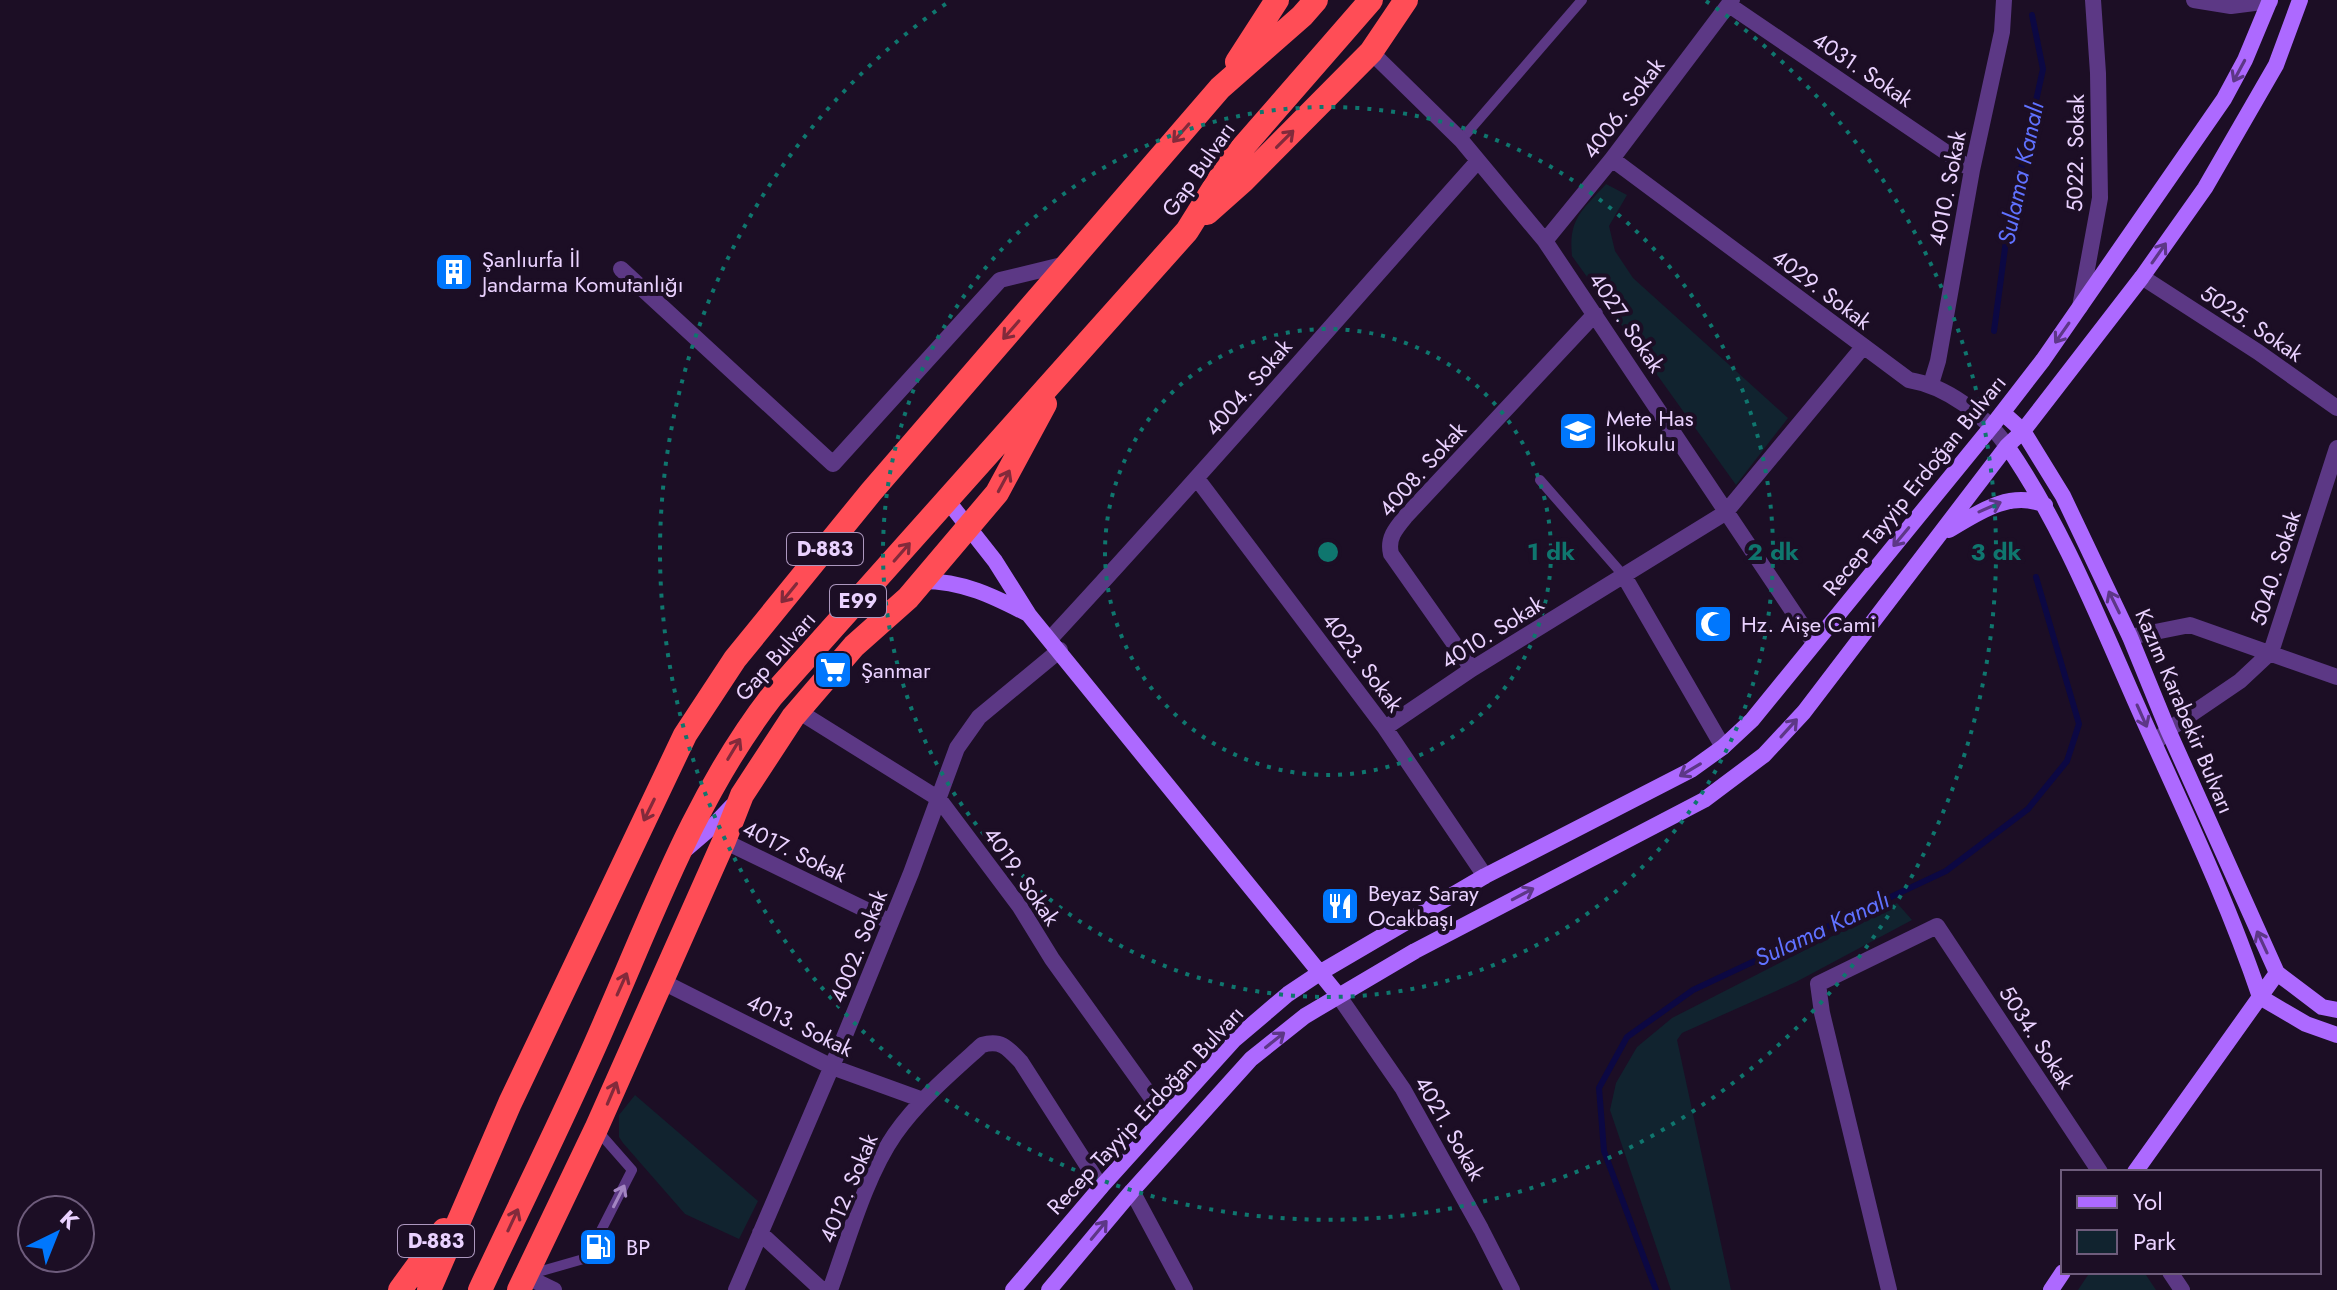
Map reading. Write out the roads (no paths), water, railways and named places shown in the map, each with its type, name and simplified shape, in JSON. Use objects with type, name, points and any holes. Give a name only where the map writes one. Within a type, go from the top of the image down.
[{"type":"highway","points":[[1220,88],[1277,0]]},
{"type":"highway","name":"Gap Bulvarı","points":[[429,1290],[510,1103],[685,735],[735,659],[871,492],[1220,88],[1316,0]]},
{"type":"highway","name":"Gap Bulvarı","points":[[480,1290],[574,1093],[710,788],[746,730],[772,696],[1187,231],[1230,162],[1371,0]]},
{"type":"highway","points":[[1187,231],[1243,181],[1371,52],[1406,0]]},
{"type":"highway","points":[[522,1283],[596,1129],[742,795],[798,711],[854,646],[908,598],[997,493],[1063,371]]},
{"type":"highway","name":"D-883","points":[[400,1290],[472,1192]]},
{"type":"main road","name":"Recep Tayyip Erdoğan Bulvarı","points":[[1049,1290],[1132,1191],[1251,1059],[1305,1016],[1428,943],[1704,800],[1764,755],[1804,712],[2007,446],[2023,431],[2142,277],[2205,188],[2248,117],[2276,65],[2300,0]]},
{"type":"main road","name":"Recep Tayyip Erdoğan Bulvarı","points":[[1013,1290],[1164,1115],[1234,1040],[1288,994],[1485,876],[1691,770],[1723,747],[1752,720],[1998,420],[2080,307],[2224,99],[2245,60],[2270,1]]},
{"type":"main road","name":"Kazım Karabekir Bulvarı","points":[[1998,420],[2023,431],[2063,496],[2130,637],[2168,730],[2277,973],[2322,1007],[2337,1010]]},
{"type":"main road","name":"Kazım Karabekir Bulvarı","points":[[2007,446],[2045,505],[2236,926],[2260,997]]},
{"type":"main road","points":[[947,500],[995,561],[1029,615],[1338,995]]},
{"type":"main road","points":[[1941,535],[2005,500],[2033,500],[2045,505]]},
{"type":"main road","points":[[922,581],[965,585],[1029,615]]},
{"type":"main road","points":[[678,857],[742,795]]},
{"type":"main road","points":[[2136,1170],[2277,973]]},
{"type":"main road","points":[[2260,997],[2306,1024],[2337,1035]]},
{"type":"street","name":"4010. Sokak","points":[[1931,384],[2002,32],[2004,0]]},
{"type":"street","name":"5022. Sokak","points":[[2080,307],[2100,198],[2098,73],[2093,0]]},
{"type":"street","points":[[2194,0],[2231,6],[2270,1]]},
{"type":"street","name":"4031. Sokak","points":[[1730,2],[1972,170]]},
{"type":"street","name":"4006. Sokak","points":[[1545,241],[1612,159],[1730,2]]},
{"type":"street","name":"4027. Sokak","points":[[1371,52],[1461,140],[1545,241],[1814,643]]},
{"type":"street","name":"4029. Sokak","points":[[1612,159],[1909,380],[1931,384],[1998,420],[2007,446]]},
{"type":"street","name":"4004. Sokak","points":[[1055,644],[1274,390],[1477,162]]},
{"type":"street","points":[[621,269],[833,464],[1000,280],[1068,264]]},
{"type":"street","name":"5025. Sokak","points":[[2142,277],[2258,352],[2337,408]]},
{"type":"street","name":"4008. Sokak","points":[[1472,669],[1391,554],[1388,544],[1406,516],[1595,314]]},
{"type":"street","name":"4010. Sokak","points":[[1385,728],[1472,669],[1725,513],[1863,347]]},
{"type":"street","name":"5040. Sokak","points":[[2154,744],[2168,730],[2240,681],[2271,652],[2337,448]]},
{"type":"street","name":"4023. Sokak","points":[[1198,480],[1385,728],[1485,876]]},
{"type":"street","points":[[1624,576],[1723,747]]},
{"type":"street","points":[[2130,637],[2190,625],[2337,677]]},
{"type":"street","name":"4002. Sokak","points":[[736,1290],[832,1067],[957,748],[979,717],[1055,644]]},
{"type":"street","name":"4019. Sokak","points":[[798,711],[939,799],[1020,907],[1052,959],[1164,1115]]},
{"type":"street","name":"4017. Sokak","points":[[724,841],[891,922]]},
{"type":"street","name":"5034. Sokak","points":[[1889,1290],[1822,1013],[1818,984],[1937,926],[2099,1170]]},
{"type":"street","name":"4013. Sokak","points":[[661,981],[832,1067],[923,1100]]},
{"type":"street","name":"4021. Sokak","points":[[1338,995],[1403,1089],[1512,1290]]},
{"type":"street","name":"4012. Sokak","points":[[830,1290],[875,1172],[893,1136],[923,1100],[982,1045],[993,1042],[1005,1045],[1021,1062],[1101,1187]]},
{"type":"street","points":[[1132,1191],[1185,1290]]},
{"type":"street","points":[[760,1233],[822,1290]]},
{"type":"street","points":[[522,1283],[554,1290]]},
{"type":"lane","points":[[1461,140],[1582,0]]},
{"type":"lane","points":[[1540,480],[1624,576]]},
{"type":"lane","points":[[522,1283],[587,1258],[632,1170],[596,1129]]},
{"type":"waterway","name":"Sulama Kanalı","points":[[1994,331],[2007,233],[2043,69],[2032,15]]},
{"type":"waterway","name":"Sulama Kanalı","points":[[1656,1290],[1604,1151],[1599,1088],[1627,1037],[1693,990],[1946,871],[2028,809],[2067,761],[2079,724],[2036,577]]},
{"type":"place","name":"Şanlıurfa İl Jandarma Komutanlığı","points":[[454,272]]},
{"type":"place","name":"Mete Has İlkokulu","points":[[1578,431]]},
{"type":"place","name":"Hz. Aişe Cami","points":[[1713,624]]},
{"type":"place","name":"Şanmar","points":[[833,670]]},
{"type":"place","name":"Beyaz Saray Ocakbaşı","points":[[1340,906]]},
{"type":"place","name":"BP","points":[[598,1247]]}]
